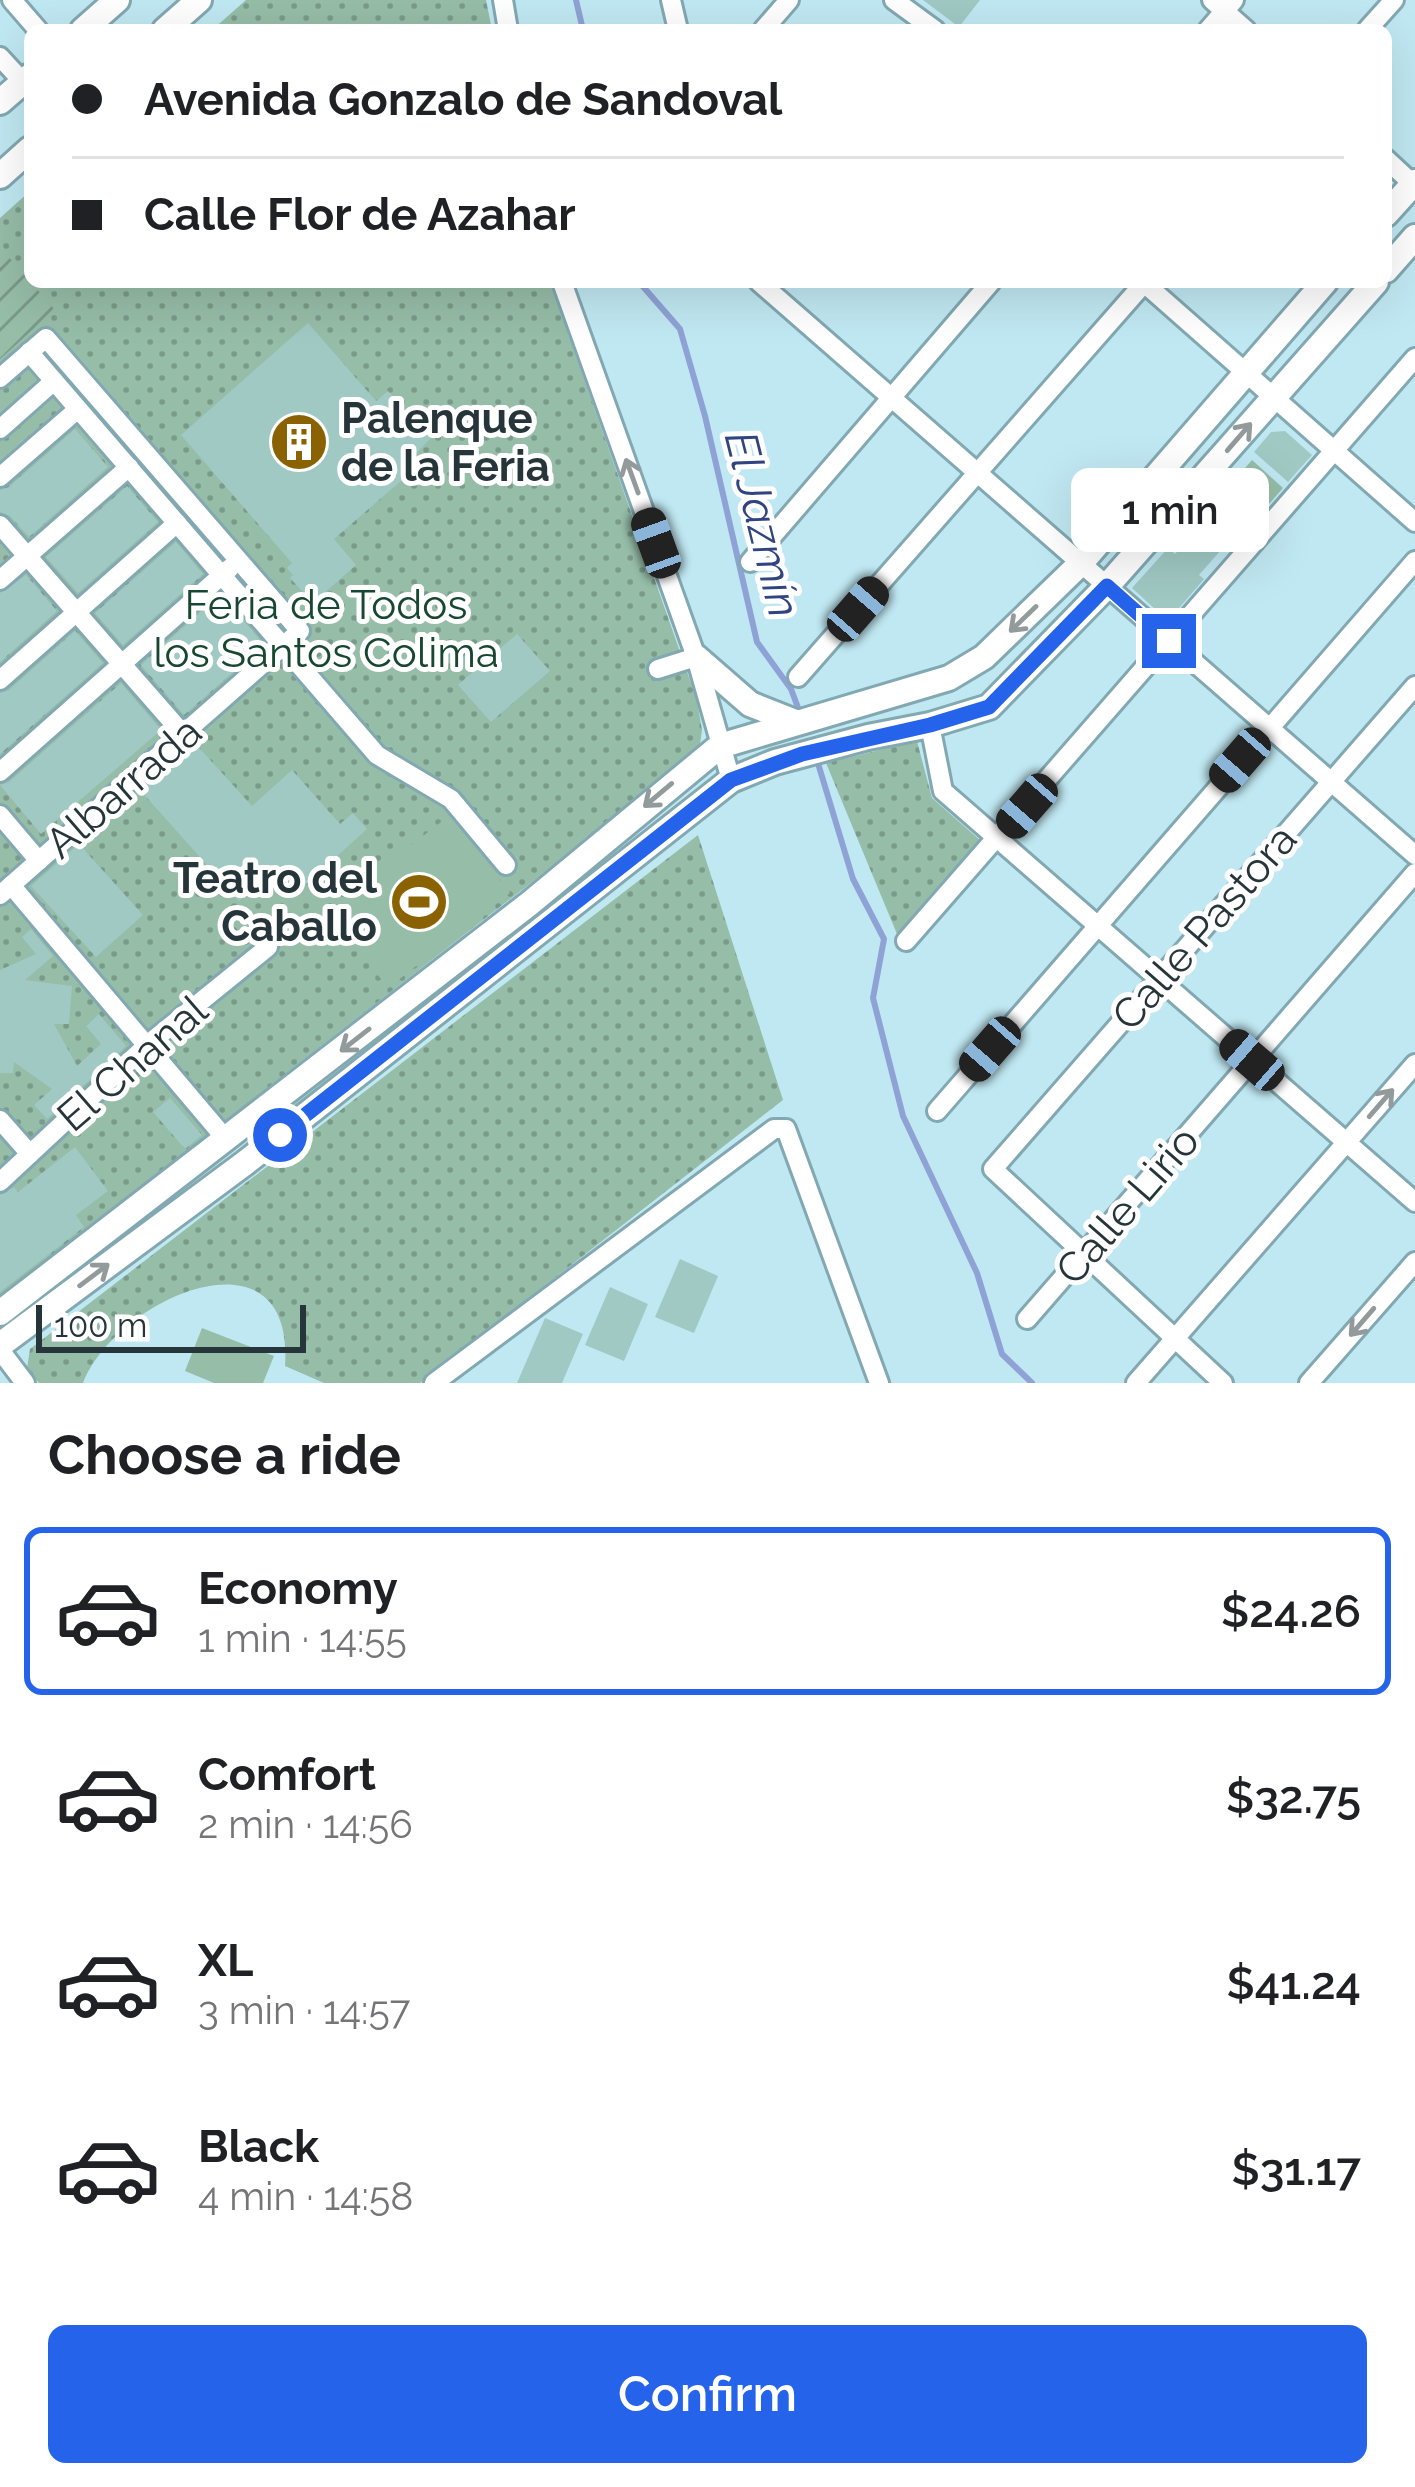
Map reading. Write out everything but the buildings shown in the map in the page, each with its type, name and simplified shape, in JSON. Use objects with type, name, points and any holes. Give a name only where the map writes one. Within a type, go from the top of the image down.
[{"type":"main road","points":[[172,24],[199,0]]},
{"type":"main road","points":[[90,24],[115,1]]},
{"type":"main road","points":[[0,102],[24,82]]},
{"type":"main road","points":[[0,176],[24,154]]},
{"type":"main road","points":[[1392,208],[1415,184]]},
{"type":"main road","points":[[1392,263],[1415,237]]},
{"type":"main road","points":[[0,1313],[529,904],[720,746],[949,678],[984,657],[1081,563],[1320,288]]},
{"type":"main road","points":[[0,1348],[731,780],[814,751],[989,707],[1107,586],[1371,288]]},
{"type":"main road","points":[[696,657],[750,704],[802,720]]},
{"type":"street","points":[[12,0],[33,24]]},
{"type":"street","points":[[768,24],[789,0]]},
{"type":"street","points":[[894,0],[927,24]]},
{"type":"street","points":[[1372,24],[1394,0]]},
{"type":"street","points":[[0,57],[24,77]]},
{"type":"street","points":[[1392,164],[1415,184]]},
{"type":"street","points":[[564,288],[696,657],[731,780]]},
{"type":"street","points":[[766,288],[1415,855]]},
{"type":"street","points":[[750,562],[986,288]]},
{"type":"street","points":[[798,676],[1139,288]]},
{"type":"street","points":[[1151,288],[1415,522]]},
{"type":"street","points":[[0,377],[46,338],[239,560],[0,772]]},
{"type":"street","points":[[29,352],[377,755],[451,799],[506,866]]},
{"type":"street","points":[[906,941],[1415,358]]},
{"type":"street","points":[[0,429],[54,381]]},
{"type":"street","points":[[0,478],[78,409]]},
{"type":"street","points":[[0,580],[128,467]]},
{"type":"street","points":[[0,680],[177,523]]},
{"type":"street","points":[[0,525],[183,734]]},
{"type":"street","name":"Albarrada","points":[[6,890],[300,631],[239,560]]},
{"type":"street","points":[[937,1111],[1415,561]]},
{"type":"street","points":[[658,669],[696,657]]},
{"type":"street","name":"Calle Pastora","points":[[1084,1253],[993,1169],[1415,686]]},
{"type":"street","points":[[930,725],[943,790],[1415,1202]]},
{"type":"street","points":[[0,815],[39,861]]},
{"type":"street","name":"Calle Lirio","points":[[1027,1318],[1415,873]]},
{"type":"street","points":[[6,890],[219,1130]]},
{"type":"street","name":"El Chanal","points":[[0,1182],[147,1045],[268,947]]},
{"type":"street","points":[[1136,1383],[1415,1064]]},
{"type":"street","points":[[0,1120],[30,1154]]},
{"type":"street","points":[[434,1383],[774,1129],[786,1129],[879,1383]]},
{"type":"street","points":[[1084,1253],[1223,1383]]},
{"type":"street","points":[[1309,1383],[1415,1262]]},
{"type":"street","points":[[0,1348],[25,1383]]},
{"type":"green space","points":[[246,0],[486,0],[491,24],[219,24]]},
{"type":"green space","name":"Feria de Todos los Santos Colima","points":[[24,196],[24,288],[552,288],[697,700],[702,730],[699,752],[0,1296],[0,218]]},
{"type":"green space","points":[[0,247],[24,274],[24,288],[36,288],[55,310],[0,359]]},
{"type":"green space","points":[[1252,460],[1283,488],[1229,549],[1198,522]]},
{"type":"green space","points":[[917,741],[932,798],[981,841],[897,934],[826,763]]},
{"type":"green space","name":"Teatro del Caballo","points":[[450,815],[510,893],[388,988],[327,910]]},
{"type":"green space","points":[[698,835],[783,1100],[420,1383],[324,1383],[285,1366],[281,1322],[262,1295],[234,1285],[200,1288],[164,1302],[130,1324],[102,1352],[83,1383],[39,1383],[27,1368],[30,1349]]},
{"type":"green space","points":[[202,1328],[274,1356],[263,1383],[214,1383],[185,1371]]},
{"type":"waterway","name":"El Jazmín","points":[[576,0],[582,24]]},
{"type":"waterway","name":"El Jazmín","points":[[644,288],[680,329],[757,642],[791,689],[800,713]]},
{"type":"waterway","name":"El Jazmín","points":[[817,760],[853,879],[884,939],[873,998],[903,1116],[977,1273],[1002,1354],[1032,1383]]},
{"type":"place","name":"Palenque de la Feria","points":[[299,442]]},
{"type":"place","name":"Teatro del Caballo","points":[[419,902]]},
{"type":"route","points":[[280,1135],[731,780],[802,754],[989,707],[1107,586],[1169,641]]}]
